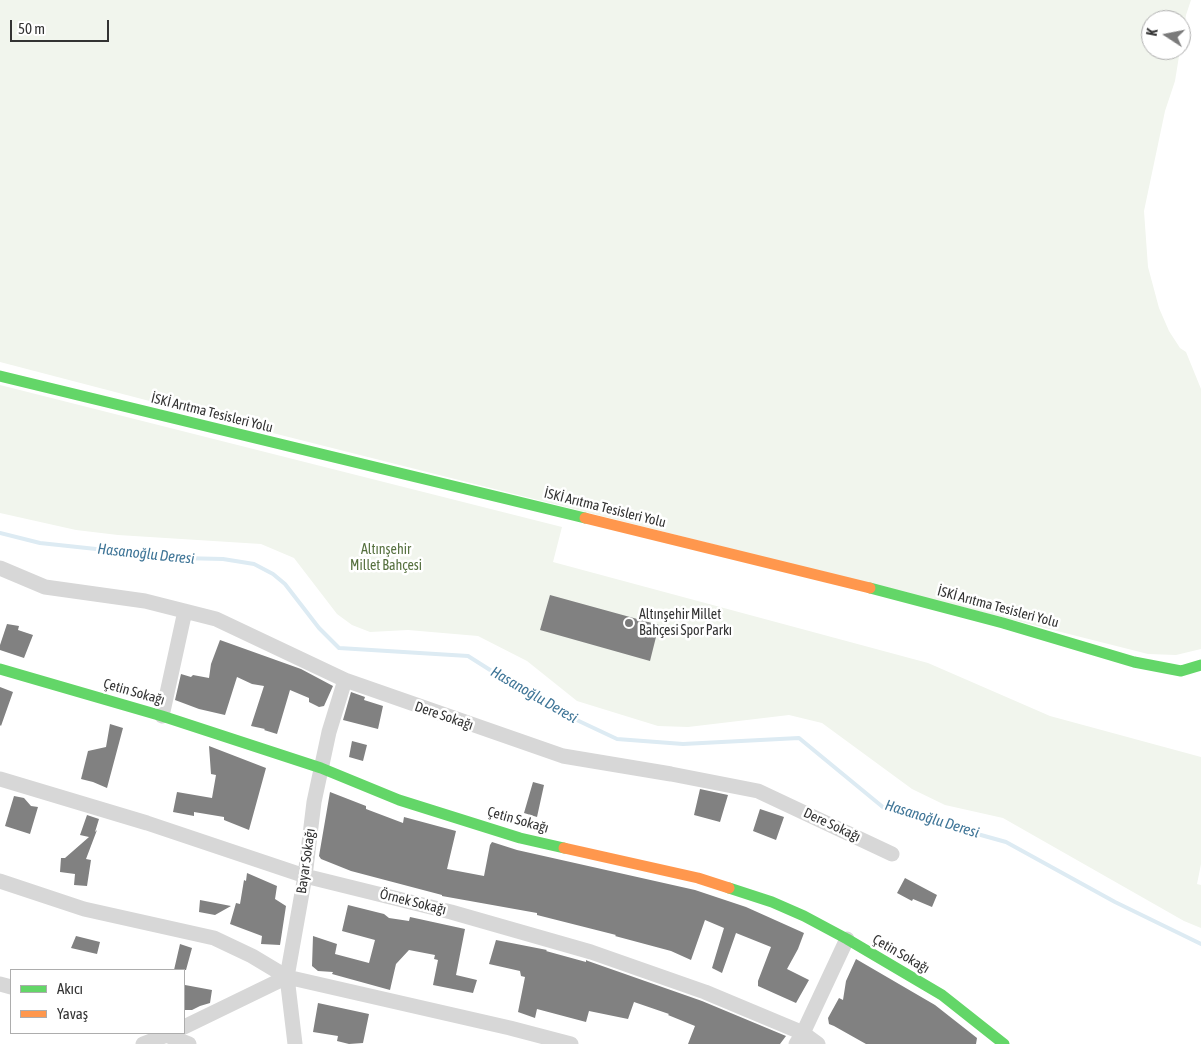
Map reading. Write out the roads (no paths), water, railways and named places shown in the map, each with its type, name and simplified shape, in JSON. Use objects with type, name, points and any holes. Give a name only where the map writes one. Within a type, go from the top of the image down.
[{"type":"main road","name":"İSKİ Arıtma Tesisleri Yolu","points":[[0,376],[852,584],[1003,623],[1134,662],[1181,671],[1201,665]]},
{"type":"main road","name":"Çetin Sokağı","points":[[0,669],[162,716],[321,768],[399,800],[520,838],[698,878],[772,902],[804,916],[847,939],[942,994],[1004,1044]]},
{"type":"street","name":"Dere Sokağı","points":[[0,568],[45,587],[145,601],[216,619],[344,680],[563,756],[758,791],[892,854]]},
{"type":"street","points":[[162,716],[185,611]]},
{"type":"street","name":"Bayar Sokağı","points":[[295,1044],[287,977],[305,876],[314,802],[329,732],[344,680]]},
{"type":"street","name":"Örnek Sokağı","points":[[0,779],[147,824],[305,876],[452,912],[591,952],[705,992],[799,1039],[818,1044]]},
{"type":"street","points":[[0,881],[84,909],[214,938],[252,956],[287,977],[510,1028],[570,1044]]},
{"type":"street","points":[[799,1039],[847,939]]},
{"type":"street","points":[[185,1027],[287,977]]},
{"type":"street","points":[[144,1044],[166,1034],[189,1044]]},
{"type":"waterway","name":"Hasanoğlu Deresi","points":[[0,533],[40,543],[180,558],[223,559],[254,564],[273,574],[285,584],[319,628],[339,648],[468,656],[547,706],[617,739],[683,744],[799,738],[884,808],[1006,842],[1115,902],[1201,944]]},
{"type":"place","name":"Altınşehir Millet Bahçesi Spor Parkı","points":[[629,623]]},
{"type":"park label","name":"Altınşehir Millet Bahçesi","points":[[386,558]]}]
